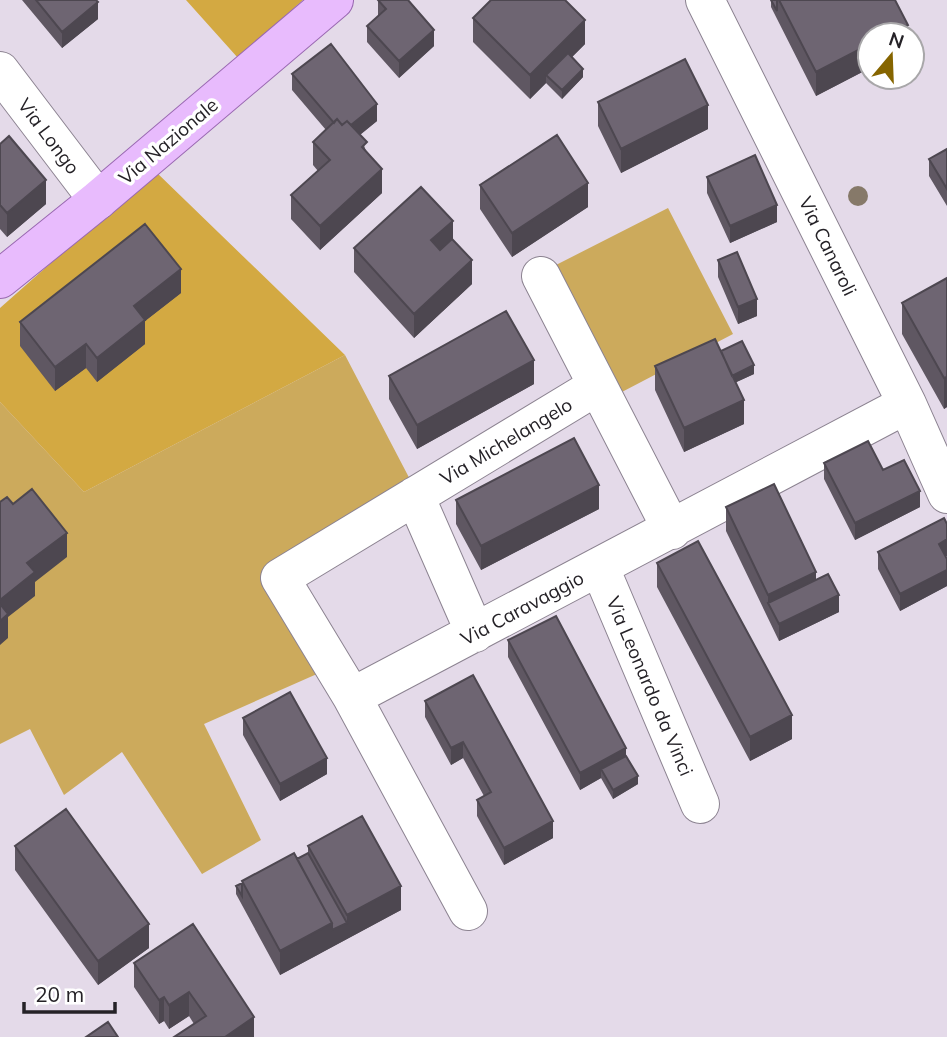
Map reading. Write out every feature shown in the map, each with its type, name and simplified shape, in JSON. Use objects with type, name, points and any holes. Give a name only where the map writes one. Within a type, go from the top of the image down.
[{"type":"main road","name":"Via Nazionale","points":[[0,279],[98,200],[334,0]]},
{"type":"street","name":"Via Canaroli","points":[[705,0],[907,404],[947,494]]},
{"type":"street","name":"Via Longo","points":[[0,71],[98,200]]},
{"type":"street","points":[[541,276],[671,530]]},
{"type":"street","name":"Via Michelangelo","points":[[352,697],[280,578],[597,386]]},
{"type":"street","name":"Via Caravaggio","points":[[352,697],[907,404]]},
{"type":"street","points":[[415,496],[475,633]]},
{"type":"street","name":"Via Leonardo da Vinci","points":[[600,568],[700,804]]},
{"type":"street","points":[[352,697],[468,911]]},
{"type":"shaded area","points":[[186,0],[303,0],[238,58]]},
{"type":"shaded area","points":[[155,171],[345,355],[84,492],[0,402],[0,308]]},
{"type":"shaded area","points":[[668,208],[733,334],[620,393],[554,266]]},
{"type":"shaded area","points":[[345,355],[415,489],[269,577],[326,670],[204,724],[261,840],[202,874],[122,752],[64,795],[30,729],[0,744],[0,402],[84,492]]},
{"type":"building","points":[[36,0],[96,0],[98,2],[62,32]]},
{"type":"building","points":[[378,0],[408,0],[434,30],[399,61],[367,26],[386,9]]},
{"type":"building","points":[[491,0],[565,0],[585,20],[530,75],[473,18]]},
{"type":"building","points":[[771,0],[777,0],[777,11]]},
{"type":"building","points":[[779,0],[895,0],[906,21],[856,21],[856,51],[816,72]]},
{"type":"building","points":[[331,44],[377,104],[351,125],[347,121],[342,125],[337,119],[334,123],[292,74]]},
{"type":"building","points":[[568,53],[583,69],[562,90],[546,75]]},
{"type":"building","points":[[685,59],[708,105],[621,149],[598,102]]},
{"type":"building","points":[[337,119],[342,125],[347,121],[367,142],[362,147],[382,169],[320,226],[291,195],[330,160],[313,142]]},
{"type":"building","points":[[557,135],[588,183],[512,233],[480,185]]},
{"type":"building","points":[[9,136],[46,180],[7,213],[0,205],[0,144]]},
{"type":"building","points":[[947,149],[947,189],[929,159]]},
{"type":"building","points":[[755,155],[777,205],[730,226],[707,177]]},
{"type":"building","points":[[421,187],[453,221],[431,240],[440,250],[452,239],[472,260],[414,314],[354,248]]},
{"type":"building","points":[[145,224],[181,269],[134,306],[145,320],[97,358],[86,344],[55,367],[20,322]]},
{"type":"building","points":[[737,252],[757,299],[738,307],[718,260]]},
{"type":"building","points":[[947,278],[947,377],[944,378],[902,303]]},
{"type":"building","points":[[506,311],[534,360],[417,425],[389,376]]},
{"type":"building","points":[[715,339],[744,400],[684,428],[655,366]]},
{"type":"building","points":[[742,341],[754,365],[732,376],[721,351]]},
{"type":"building","points":[[574,438],[599,485],[481,546],[456,500]]},
{"type":"building","points":[[868,441],[883,470],[904,460],[920,491],[855,523],[824,463]]},
{"type":"building","points":[[774,484],[816,572],[768,595],[726,507]]},
{"type":"building","points":[[32,489],[67,533],[27,563],[35,572],[0,600],[0,502],[7,497],[13,504]]},
{"type":"building","points":[[944,518],[947,524],[947,539],[939,544],[947,559],[947,570],[900,594],[878,552]]},
{"type":"building","points":[[698,541],[792,715],[750,737],[657,563]]},
{"type":"building","points":[[828,574],[839,595],[779,624],[768,603]]},
{"type":"building","points":[[0,604],[8,614],[0,621]]},
{"type":"building","points":[[556,616],[626,748],[580,773],[508,640]]},
{"type":"building","points":[[473,675],[553,821],[504,848],[477,800],[491,792],[463,742],[451,748],[425,701]]},
{"type":"building","points":[[290,692],[327,758],[280,784],[243,718]]},
{"type":"building","points":[[626,756],[638,776],[613,790],[601,769]]},
{"type":"building","points":[[66,809],[149,924],[98,961],[15,846]]},
{"type":"building","points":[[362,816],[401,886],[347,915],[308,846]]},
{"type":"building","points":[[294,853],[332,923],[280,951],[242,881]]},
{"type":"building","points":[[308,853],[347,923],[332,930],[332,923],[297,859]]},
{"type":"building","points":[[242,883],[242,896],[236,886]]},
{"type":"building","points":[[193,924],[254,1017],[225,1037],[174,1037],[206,1016],[189,992],[169,1005],[164,997],[159,1000],[134,963]]},
{"type":"building","points":[[108,1022],[118,1037],[86,1037]]}]
